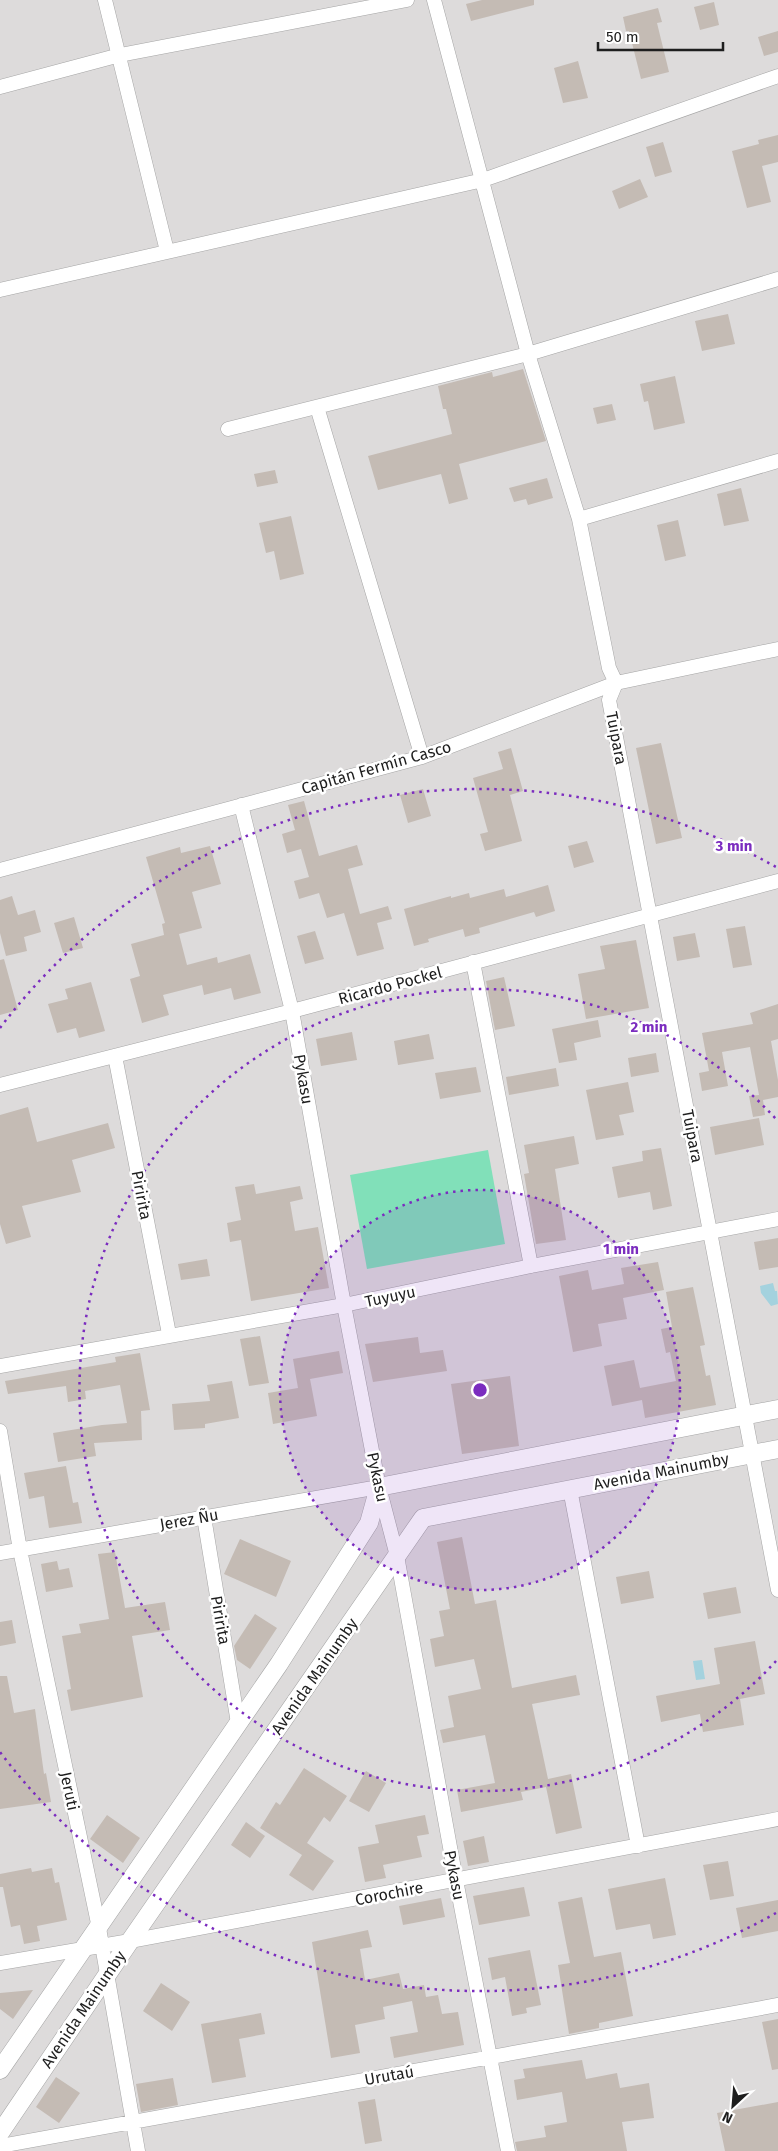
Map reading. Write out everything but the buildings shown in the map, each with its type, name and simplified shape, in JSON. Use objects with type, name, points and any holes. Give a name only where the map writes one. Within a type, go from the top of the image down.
[{"type":"street","points":[[105,0],[167,251]]},
{"type":"street","points":[[0,87],[120,55],[407,0]]},
{"type":"street","points":[[434,0],[528,354],[579,519],[609,668],[616,683]]},
{"type":"street","points":[[0,290],[483,180],[778,76]]},
{"type":"street","points":[[228,429],[528,354],[778,279]]},
{"type":"street","points":[[317,407],[422,757]]},
{"type":"street","points":[[579,519],[778,461]]},
{"type":"street","name":"Capitán Fermín Casco","points":[[0,870],[422,757],[616,683],[778,649]]},
{"type":"street","name":"Tuipara","points":[[616,683],[610,700],[754,1454],[778,1590]]},
{"type":"street","name":"Pykasu","points":[[242,805],[292,1011],[344,1305],[379,1487],[397,1556],[508,2151]]},
{"type":"street","name":"Ricardo Pockel","points":[[0,1085],[292,1011],[778,881]]},
{"type":"street","points":[[473,962],[531,1266]]},
{"type":"street","name":"Piririta","points":[[115,1056],[170,1334]]},
{"type":"street","name":"Tuyuyu","points":[[0,1366],[170,1334],[344,1305],[531,1266],[778,1219]]},
{"type":"street","points":[[379,1487],[778,1409]]},
{"type":"street","name":"Jeruti","points":[[0,1431],[20,1550],[99,1928],[138,2151]]},
{"type":"street","name":"Avenida Mainumby","points":[[0,2133],[107,1974],[423,1518],[778,1449]]},
{"type":"street","name":"Jerez Ñu","points":[[0,1554],[379,1487]]},
{"type":"street","name":"Avenida Mainumby","points":[[0,2070],[238,1723],[369,1523],[379,1487]]},
{"type":"street","points":[[570,1489],[638,1846]]},
{"type":"street","name":"Piririta","points":[[204,1517],[238,1723]]},
{"type":"street","name":"Corochire","points":[[0,1964],[778,1819]]},
{"type":"street","name":"Urutaú","points":[[0,2146],[778,2005]]},
{"type":"shaded area","points":[[0,0],[778,0],[778,2151],[0,2151]]},
{"type":"green space","points":[[488,1150],[505,1244],[367,1269],[350,1175]]},
{"type":"water","points":[[773,1283],[775,1291],[777,1291],[778,1304],[771,1306],[761,1293],[760,1286]]},
{"type":"water","points":[[702,1660],[705,1679],[696,1680],[693,1661]]}]
